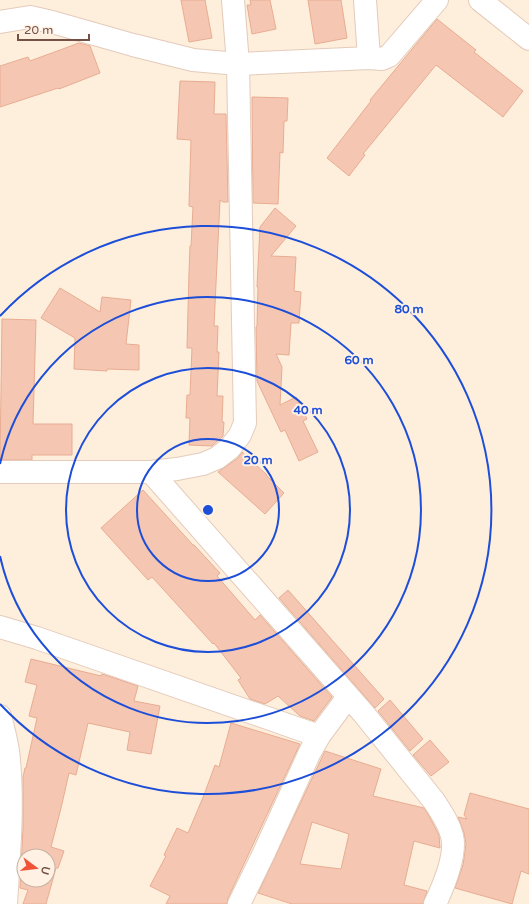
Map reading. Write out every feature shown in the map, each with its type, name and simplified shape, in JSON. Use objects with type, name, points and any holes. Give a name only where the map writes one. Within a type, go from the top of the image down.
[{"type":"street","points":[[0,472],[151,472],[177,470],[203,464],[217,458],[230,448],[240,435],[245,423],[238,64],[233,0]]},
{"type":"street","points":[[365,0],[369,58]]},
{"type":"street","points":[[0,22],[30,18],[52,22],[193,60],[238,64],[369,58],[382,59],[389,56],[437,0]]},
{"type":"street","points":[[480,0],[529,39]]},
{"type":"street","points":[[151,472],[364,714],[434,801],[449,826],[453,837],[452,858],[440,895],[435,904]]},
{"type":"street","points":[[0,627],[37,638],[319,736]]},
{"type":"street","points":[[239,904],[310,752],[319,736],[348,697]]},
{"type":"street","points":[[0,716],[8,751],[10,823],[4,874],[6,904]]},
{"type":"building","points":[[181,0],[205,0],[212,38],[189,42]]},
{"type":"building","points":[[250,0],[270,0],[276,29],[252,34],[247,5],[251,5]]},
{"type":"building","points":[[308,0],[341,0],[347,38],[315,44]]},
{"type":"building","points":[[437,19],[476,50],[474,52],[523,91],[503,117],[436,65],[363,154],[365,155],[349,176],[327,158],[371,101],[370,100]]},
{"type":"building","points":[[79,43],[90,46],[100,73],[59,89],[58,88],[0,107],[0,66],[28,57],[30,61]]},
{"type":"building","points":[[180,81],[215,82],[214,114],[226,114],[228,202],[223,202],[220,200],[214,326],[218,326],[217,352],[219,352],[217,396],[223,396],[222,422],[224,422],[223,436],[212,446],[189,445],[190,418],[186,418],[187,395],[190,395],[192,348],[187,348],[190,246],[193,207],[189,206],[191,140],[177,139]]},
{"type":"building","points":[[252,97],[288,98],[287,121],[284,121],[283,153],[280,152],[278,204],[253,203]]},
{"type":"building","points":[[275,208],[296,226],[271,256],[296,257],[294,291],[301,292],[299,323],[291,323],[289,355],[276,354],[282,367],[280,405],[296,397],[307,419],[303,421],[318,452],[299,461],[285,430],[281,432],[257,381],[256,327],[260,227]]},
{"type":"building","points":[[60,288],[100,312],[102,297],[131,300],[126,344],[139,345],[139,370],[107,369],[107,371],[74,369],[75,338],[41,318]]},
{"type":"building","points":[[2,319],[36,320],[33,424],[72,424],[72,455],[32,455],[32,460],[0,460]]},
{"type":"building","points":[[242,452],[284,493],[265,514],[218,472],[238,458]]},
{"type":"building","points":[[143,490],[220,573],[217,576],[255,620],[260,615],[332,697],[314,721],[300,716],[278,696],[265,704],[250,699],[238,680],[241,678],[214,643],[213,644],[152,577],[148,580],[101,528]]},
{"type":"building","points":[[288,590],[384,699],[375,708],[279,598]]},
{"type":"building","points":[[31,659],[101,676],[102,674],[138,686],[134,701],[160,706],[151,754],[127,750],[130,732],[88,723],[76,775],[69,773],[51,847],[54,848],[22,848],[23,777],[37,718],[29,716],[37,685],[25,682]]},
{"type":"building","points":[[390,700],[423,739],[410,751],[378,711]]},
{"type":"building","points":[[231,723],[300,744],[228,898],[227,904],[166,904],[170,896],[150,886],[166,856],[164,855],[177,828],[188,833],[215,765],[219,767]]},
{"type":"building","points":[[430,740],[449,762],[431,776],[413,755]]},
{"type":"building","points":[[325,751],[381,769],[373,796],[424,808],[439,835],[440,848],[414,841],[404,885],[427,891],[423,904],[292,904],[258,893]],"holes":[[[312,822],[349,834],[341,869],[300,864]]]},
{"type":"building","points":[[470,793],[529,809],[529,874],[521,871],[512,904],[455,888],[463,865],[466,844],[464,833],[458,817],[467,819],[464,815]]},
{"type":"building","points":[[56,849],[64,851],[58,868],[56,868]]},
{"type":"building","points":[[20,888],[50,888],[46,904],[23,904],[28,890]]}]
